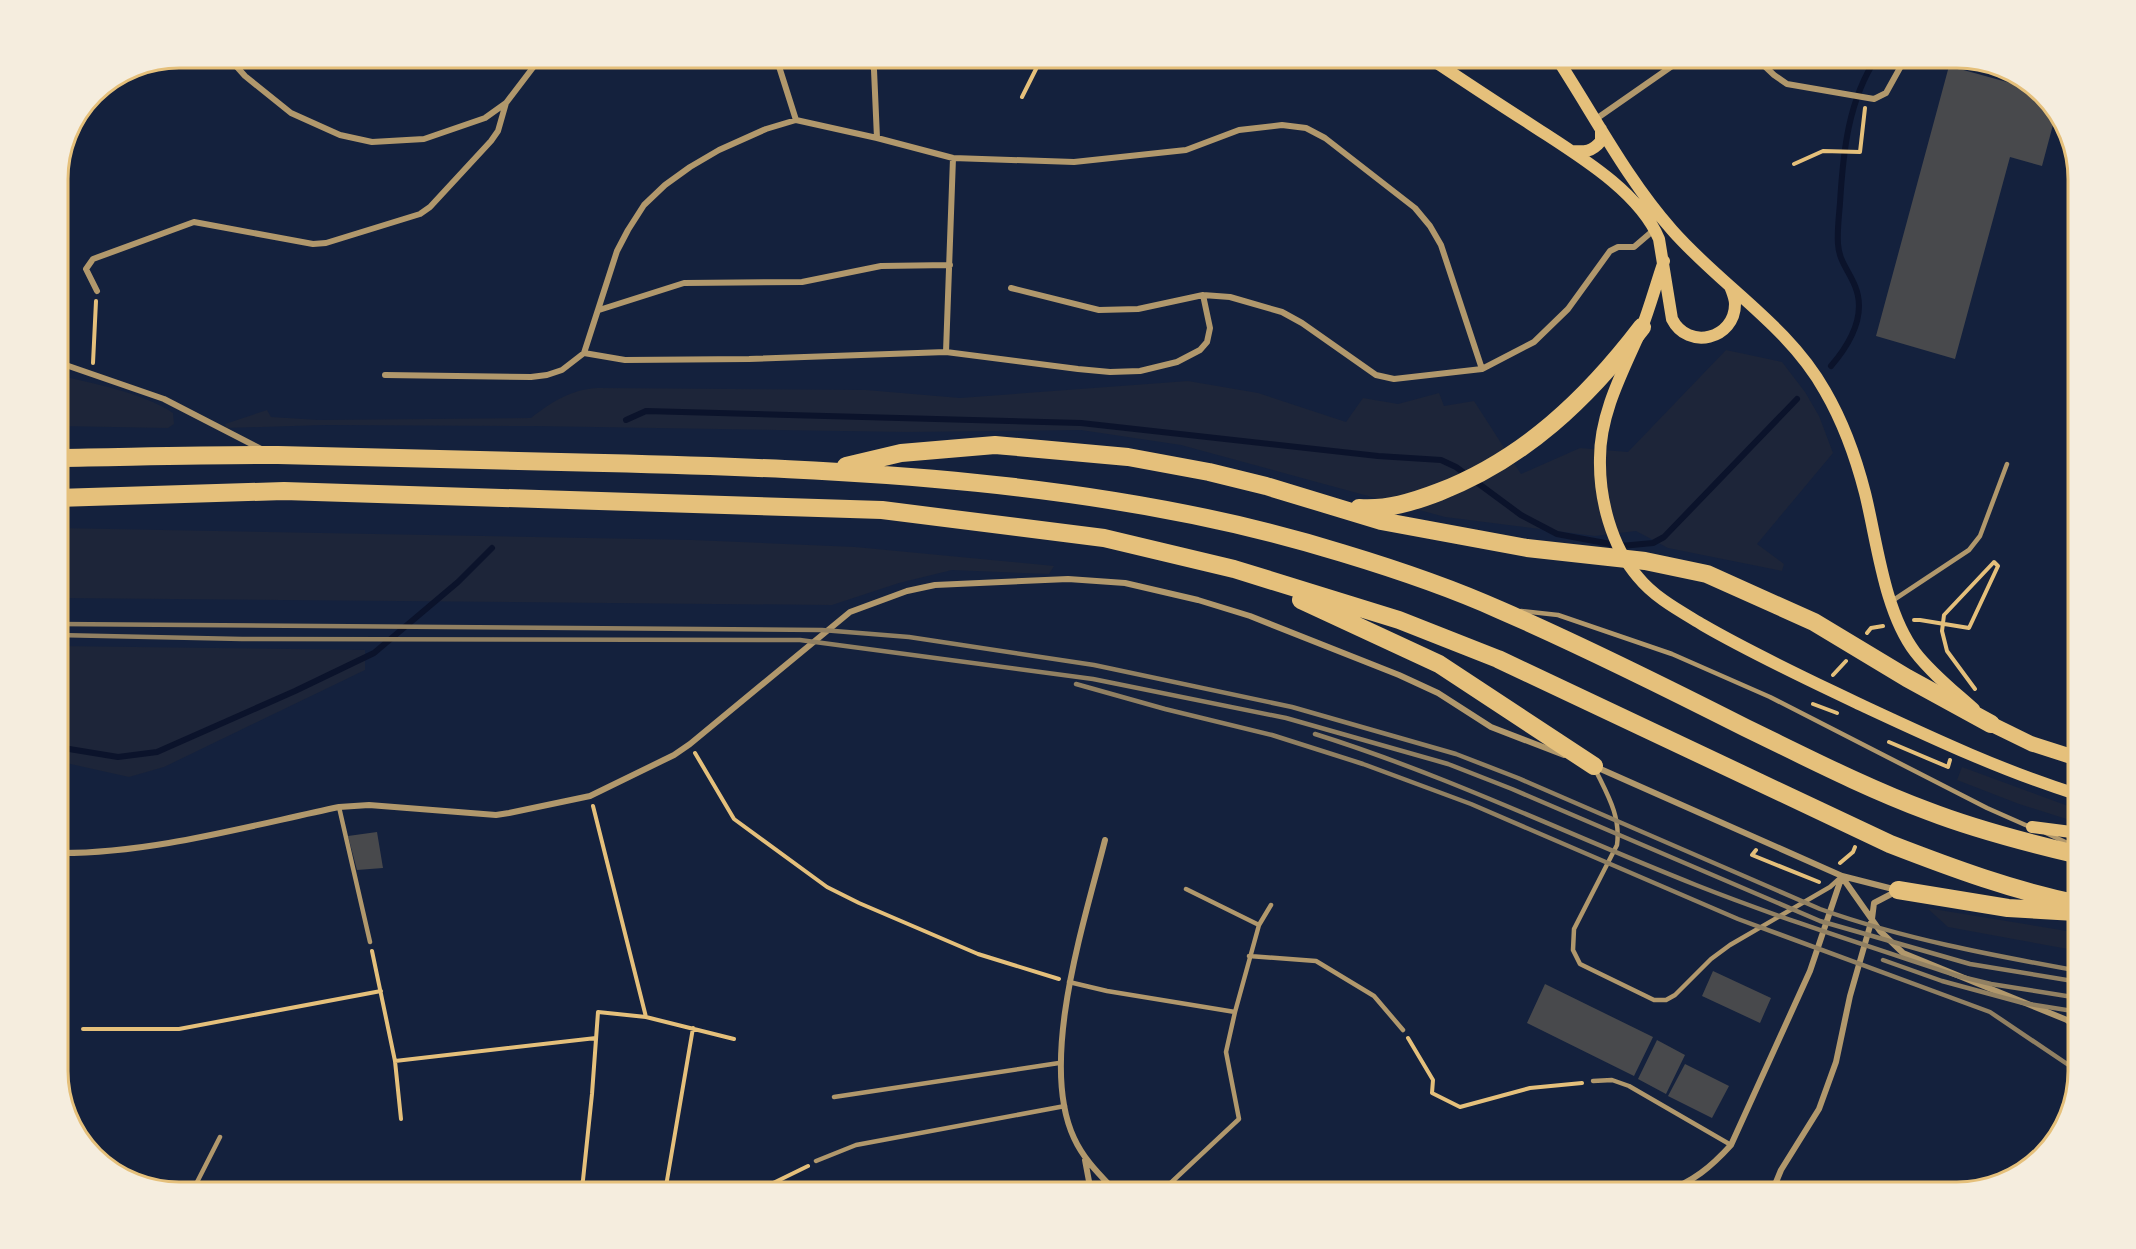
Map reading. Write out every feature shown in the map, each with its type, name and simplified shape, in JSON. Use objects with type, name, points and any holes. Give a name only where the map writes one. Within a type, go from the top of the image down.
[{"type":"highway","points":[[1330,506],[1373,509],[1414,502],[1458,485],[1509,458],[1544,432],[1571,407],[1622,354],[1642,327]]},
{"type":"highway","points":[[827,471],[901,453],[995,445],[1128,457],[1209,472],[1266,486],[1381,521],[1504,544],[1645,561],[1707,573],[1814,622],[1907,678],[1991,724]]},
{"type":"highway","points":[[68,458],[275,455],[827,471],[915,477],[1040,491],[1124,503],[1245,526],[1335,550],[1414,576],[1498,608],[1638,674],[1818,764],[1927,811],[1987,831],[2068,852]]},
{"type":"highway","points":[[68,498],[284,492],[882,510],[1104,538],[1234,569],[1399,620],[1498,659],[1890,844],[1966,873],[2068,901]]},
{"type":"highway","points":[[1234,569],[1439,664],[1594,766]]},
{"type":"highway","points":[[1899,890],[2008,908],[2068,912]]},
{"type":"main road","points":[[1445,68],[1570,151],[1605,176],[1627,196],[1655,229],[1662,250],[1672,319],[1677,329],[1685,335],[1698,339],[1720,332],[1728,323],[1735,304],[1729,285]]},
{"type":"main road","points":[[1563,68],[1632,178],[1674,233],[1776,328],[1825,390],[1842,424],[1864,492],[1892,601],[1902,629],[1914,651],[1930,669],[1991,724],[2032,744],[2068,755]]},
{"type":"main road","points":[[1570,151],[1588,152],[1595,148],[1601,141],[1598,123]]},
{"type":"main road","points":[[1664,261],[1642,327],[1620,376],[1601,433],[1601,488],[1609,521],[1622,553],[1638,577],[1661,598],[1743,649],[1917,732],[2038,782],[2068,792]]},
{"type":"main road","points":[[2032,827],[2068,832]]},
{"type":"street","points":[[237,68],[244,76],[291,113],[340,135],[372,141],[424,139],[485,118],[506,103],[533,68]]},
{"type":"street","points":[[779,68],[796,120]]},
{"type":"street","points":[[874,68],[877,138]]},
{"type":"street","points":[[1598,123],[1670,68]]},
{"type":"street","points":[[1767,68],[1787,84],[1874,99],[1886,93],[1900,68]]},
{"type":"street","points":[[97,291],[86,269],[93,259],[195,222],[313,244],[327,243],[420,214],[430,207],[492,141],[498,131],[506,103]]},
{"type":"street","points":[[385,375],[531,377],[562,370],[584,353],[617,251],[644,205],[665,185],[719,150],[766,129],[796,120],[953,158],[1074,162],[1186,150],[1239,130],[1282,126],[1306,128],[1325,138],[1415,208],[1430,226],[1442,245],[1482,369]]},
{"type":"street","points":[[946,352],[953,158]]},
{"type":"street","points":[[1011,288],[1099,310],[1138,309],[1203,295],[1230,297],[1282,312],[1302,323],[1376,375],[1385,378],[1482,369],[1534,342],[1568,309],[1610,251],[1618,247],[1635,247],[1655,229]]},
{"type":"street","points":[[599,310],[684,283],[802,282],[881,266],[950,265]]},
{"type":"street","points":[[584,353],[625,360],[749,359],[946,352],[1110,372],[1140,370],[1162,366],[1188,357],[1200,350],[1207,342],[1210,328],[1203,295]]},
{"type":"street","points":[[68,366],[164,399],[275,455]]},
{"type":"street","points":[[68,853],[143,848],[339,807],[369,805],[496,815],[590,796],[674,755],[690,744],[850,612],[907,591],[935,585],[1068,579],[1125,583],[1198,600],[1250,616],[1399,675],[1438,693],[1491,727],[1594,766],[1842,876],[1899,890]]},
{"type":"street","points":[[1089,1182],[1084,1158],[1073,1136],[1065,1106],[1059,1063],[1069,982],[1105,840]]},
{"type":"street","points":[[1842,876],[1887,939],[1903,953],[2068,1021]]},
{"type":"street","points":[[1686,1182],[1710,1167],[1731,1145],[1810,971],[1842,876]]},
{"type":"street","points":[[1776,1182],[1781,1170],[1819,1109],[1836,1062],[1874,903],[1899,890]]},
{"type":"street","points":[[1084,1158],[1107,1182]]},
{"type":"lane","points":[[1892,601],[1976,543],[2007,464]]},
{"type":"lane","points":[[1498,608],[1558,615],[1672,654],[1770,697],[1987,808],[2068,843]]},
{"type":"lane","points":[[1594,766],[1613,808],[1619,830],[1617,846],[1574,929],[1573,950],[1580,964],[1654,999],[1666,1000],[1675,995],[1711,959],[1730,945],[1830,888],[1842,876]]},
{"type":"lane","points":[[339,807],[370,942]]},
{"type":"lane","points":[[1186,889],[1259,925]]},
{"type":"lane","points":[[1172,1182],[1239,1119],[1226,1053],[1234,1012],[1259,925],[1271,904]]},
{"type":"lane","points":[[1250,956],[1316,961],[1374,996],[1403,1030]]},
{"type":"lane","points":[[1069,982],[1107,991],[1234,1012]]},
{"type":"lane","points":[[834,1097],[1059,1063]]},
{"type":"lane","points":[[1593,1081],[1612,1080],[1629,1086],[1731,1145]]},
{"type":"lane","points":[[816,1161],[856,1146],[1065,1106]]},
{"type":"lane","points":[[197,1182],[220,1137]]},
{"type":"path","points":[[1022,97],[1036,68]]},
{"type":"path","points":[[1794,164],[1824,151],[1860,152],[1864,98]]},
{"type":"path","points":[[93,375],[97,291]]},
{"type":"path","points":[[1969,628],[1998,566],[1994,562],[1944,615],[1942,631],[1947,651],[1974,686],[1978,695]]},
{"type":"path","points":[[690,744],[734,819],[827,887],[978,954],[1069,982]]},
{"type":"path","points":[[590,796],[646,1017]]},
{"type":"path","points":[[370,942],[395,1061],[401,1119]]},
{"type":"path","points":[[83,1029],[179,1029],[381,991]]},
{"type":"path","points":[[581,1182],[592,1094],[598,1012],[646,1017],[735,1040]]},
{"type":"path","points":[[667,1182],[693,1028]]},
{"type":"path","points":[[1403,1030],[1433,1080],[1432,1093],[1460,1107],[1530,1088],[1593,1081]]},
{"type":"path","points":[[395,1061],[596,1038]]},
{"type":"path","points":[[775,1182],[816,1161]]},
{"type":"shaded area","points":[[1726,350],[1782,362],[1805,392],[1819,416],[1833,453],[1757,544],[1784,564],[1782,571],[1668,548],[1636,531],[1595,536],[1445,517],[1181,445],[1081,430],[907,432],[324,425],[226,428],[225,424],[267,410],[271,417],[319,420],[531,418],[562,397],[598,388],[866,390],[960,398],[1188,381],[1258,393],[1346,422],[1363,398],[1398,404],[1439,393],[1444,406],[1474,401],[1521,474],[1580,448],[1628,452]]},
{"type":"shaded area","points":[[68,378],[117,390],[161,406],[173,413],[174,424],[168,428],[68,426]]},
{"type":"shaded area","points":[[68,528],[693,540],[855,547],[1054,566],[1049,574],[952,570],[899,583],[832,605],[68,598]]},
{"type":"shaded area","points":[[68,646],[365,650],[365,670],[164,767],[129,777],[68,763]]},
{"type":"shaded area","points":[[1962,767],[2068,806],[2068,820],[2019,804],[1957,780]]},
{"type":"shaded area","points":[[1927,908],[2068,931],[2068,949],[1948,927]]},
{"type":"building","points":[[1948,68],[1956,68],[2016,85],[2041,105],[2053,123],[2042,166],[2010,157],[1955,359],[1876,336]]},
{"type":"building","points":[[377,832],[383,868],[357,870],[348,836]]},
{"type":"building","points":[[1713,971],[1771,998],[1760,1023],[1702,996]]},
{"type":"building","points":[[1545,984],[1653,1037],[1634,1076],[1527,1023]]},
{"type":"building","points":[[1657,1040],[1685,1055],[1666,1094],[1638,1079]]},
{"type":"building","points":[[1685,1064],[1729,1086],[1712,1118],[1668,1096]]},
{"type":"waterway","points":[[1831,366],[1850,339],[1859,308],[1855,286],[1840,256],[1838,223],[1845,146],[1853,109],[1871,68]]},
{"type":"waterway","points":[[626,420],[646,411],[1081,423],[1378,456],[1441,460],[1456,467],[1521,515],[1557,534],[1621,546],[1653,543],[1664,537],[1797,399]]},
{"type":"waterway","points":[[68,749],[118,757],[157,752],[295,691],[374,653],[458,582],[492,548]]},
{"type":"railway","points":[[68,624],[822,630],[909,637],[1094,665],[1292,707],[1456,754],[1518,778],[1820,909],[1916,938],[2068,969]]},
{"type":"railway","points":[[68,635],[242,639],[800,640],[1093,679],[1286,718],[1448,764],[1512,789],[1820,921],[1970,964],[2068,980]]},
{"type":"railway","points":[[1076,684],[1272,735],[1363,764],[1471,804],[1738,919],[1990,1012],[2068,1065]]},
{"type":"railway","points":[[1315,734],[1412,768],[1696,885],[1794,921],[1958,976],[1991,984],[2068,996]]},
{"type":"railway","points":[[1883,960],[1942,981],[2023,1003],[2068,1010]]}]
